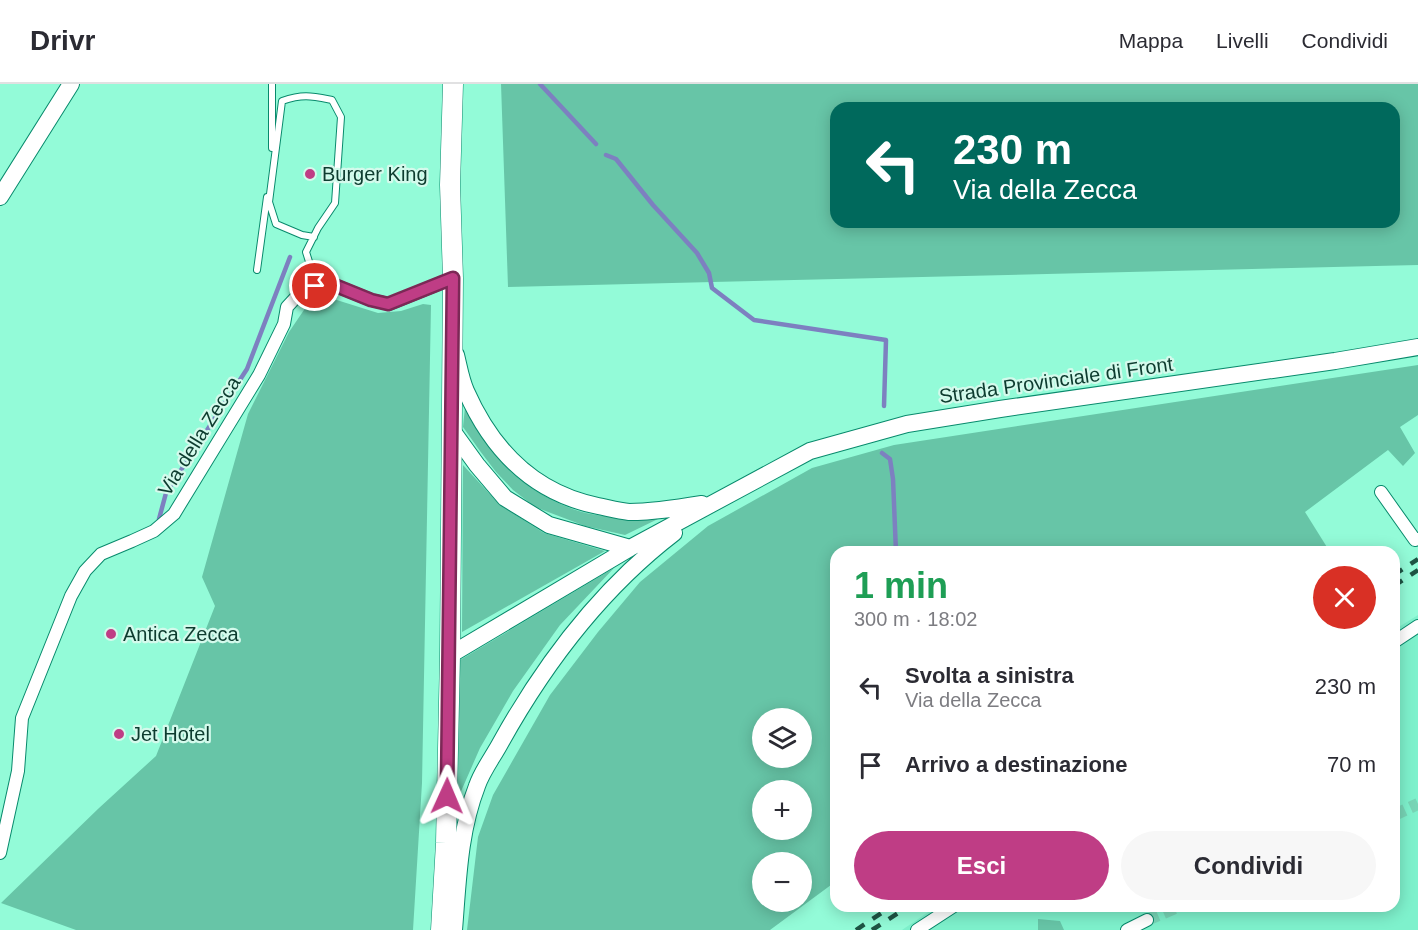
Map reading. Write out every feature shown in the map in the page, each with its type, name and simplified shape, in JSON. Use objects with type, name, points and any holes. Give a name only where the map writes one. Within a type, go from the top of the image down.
[{"type":"main road","points":[[0,197],[71,84]]},
{"type":"main road","points":[[441,930],[446,843],[450,656],[453,278],[450,185],[453,84]]},
{"type":"main road","points":[[453,343],[465,389],[485,428],[513,463],[541,485],[579,502],[628,512],[715,502]]},
{"type":"main road","name":"Strada Provinciale di Front","points":[[715,502],[810,451],[908,424],[1418,347]]},
{"type":"main road","points":[[451,429],[477,465],[506,498],[549,525],[630,548]]},
{"type":"main road","points":[[450,656],[630,548],[715,502]]},
{"type":"main road","points":[[454,930],[463,835],[477,785],[519,710],[574,632],[610,589],[650,552],[715,502]]},
{"type":"street","points":[[315,286],[334,285],[371,300],[388,304],[453,278]]},
{"type":"street","name":"Via della Zecca","points":[[0,853],[18,771],[22,718],[71,596],[101,554],[154,531],[174,514],[259,375],[284,324],[287,307],[299,294],[315,286]]},
{"type":"street","points":[[1381,492],[1415,540],[1418,539]]},
{"type":"street","points":[[1400,638],[1418,626]]},
{"type":"street","points":[[917,930],[945,912]]},
{"type":"street","points":[[1127,930],[1147,920]]},
{"type":"lane","points":[[257,270],[272,153],[272,84]]},
{"type":"lane","points":[[314,237],[302,235],[276,224],[269,202],[282,101],[298,96],[332,100],[341,117],[335,203],[306,252],[315,286]]},
{"type":"shaded area","points":[[501,84],[1418,84],[1418,265],[508,287]]},
{"type":"shaded area","points":[[324,296],[378,313],[401,311],[423,304],[431,305],[422,783],[413,930],[76,930],[1,903],[156,756],[215,606],[202,577],[248,414],[289,332],[306,307]]},
{"type":"shaded area","points":[[1418,365],[1418,415],[1400,427],[1415,453],[1403,466],[1388,450],[1305,512],[1326,546],[830,546],[830,886],[812,899],[812,852],[752,852],[752,912],[794,912],[770,930],[467,930],[478,837],[493,795],[550,695],[640,582],[708,526],[812,468],[894,445]]},
{"type":"shaded area","points":[[465,407],[507,468],[523,482],[544,495],[565,506],[586,513],[613,517],[660,518],[625,535],[585,526],[535,507],[513,490],[496,472],[463,427]]},
{"type":"shaded area","points":[[463,465],[500,505],[544,533],[605,551],[462,632]]},
{"type":"shaded area","points":[[614,568],[560,625],[513,691],[480,748],[455,805],[460,660]]},
{"type":"shaded area","points":[[1418,615],[1418,930],[902,930],[928,912],[1400,912],[1400,626]]},
{"type":"shaded area","points":[[1038,919],[1060,921],[1064,930],[1038,930]]},
{"type":"waterway","points":[[540,84],[596,144]]},
{"type":"waterway","points":[[606,155],[616,159],[653,205],[697,253],[709,273],[712,288],[754,320],[886,340],[884,406]]},
{"type":"waterway","points":[[159,519],[166,493],[247,369],[290,257]]},
{"type":"waterway","points":[[882,453],[890,459],[893,479],[896,546]]},
{"type":"tunnel","points":[[1400,812],[1418,804]]},
{"type":"tunnel","points":[[1147,920],[1166,912]]},
{"type":"railway","points":[[1400,571],[1418,559]]},
{"type":"railway","points":[[1400,582],[1418,570]]},
{"type":"railway","points":[[856,930],[883,912]]},
{"type":"railway","points":[[872,930],[900,912]]},
{"type":"place","name":"Burger King","points":[[310,174]]},
{"type":"place","name":"Antica Zecca","points":[[111,634]]},
{"type":"place","name":"Jet Hotel","points":[[119,734]]},
{"type":"route","points":[[315,286],[334,285],[371,300],[388,304],[453,278],[447,796]]}]
